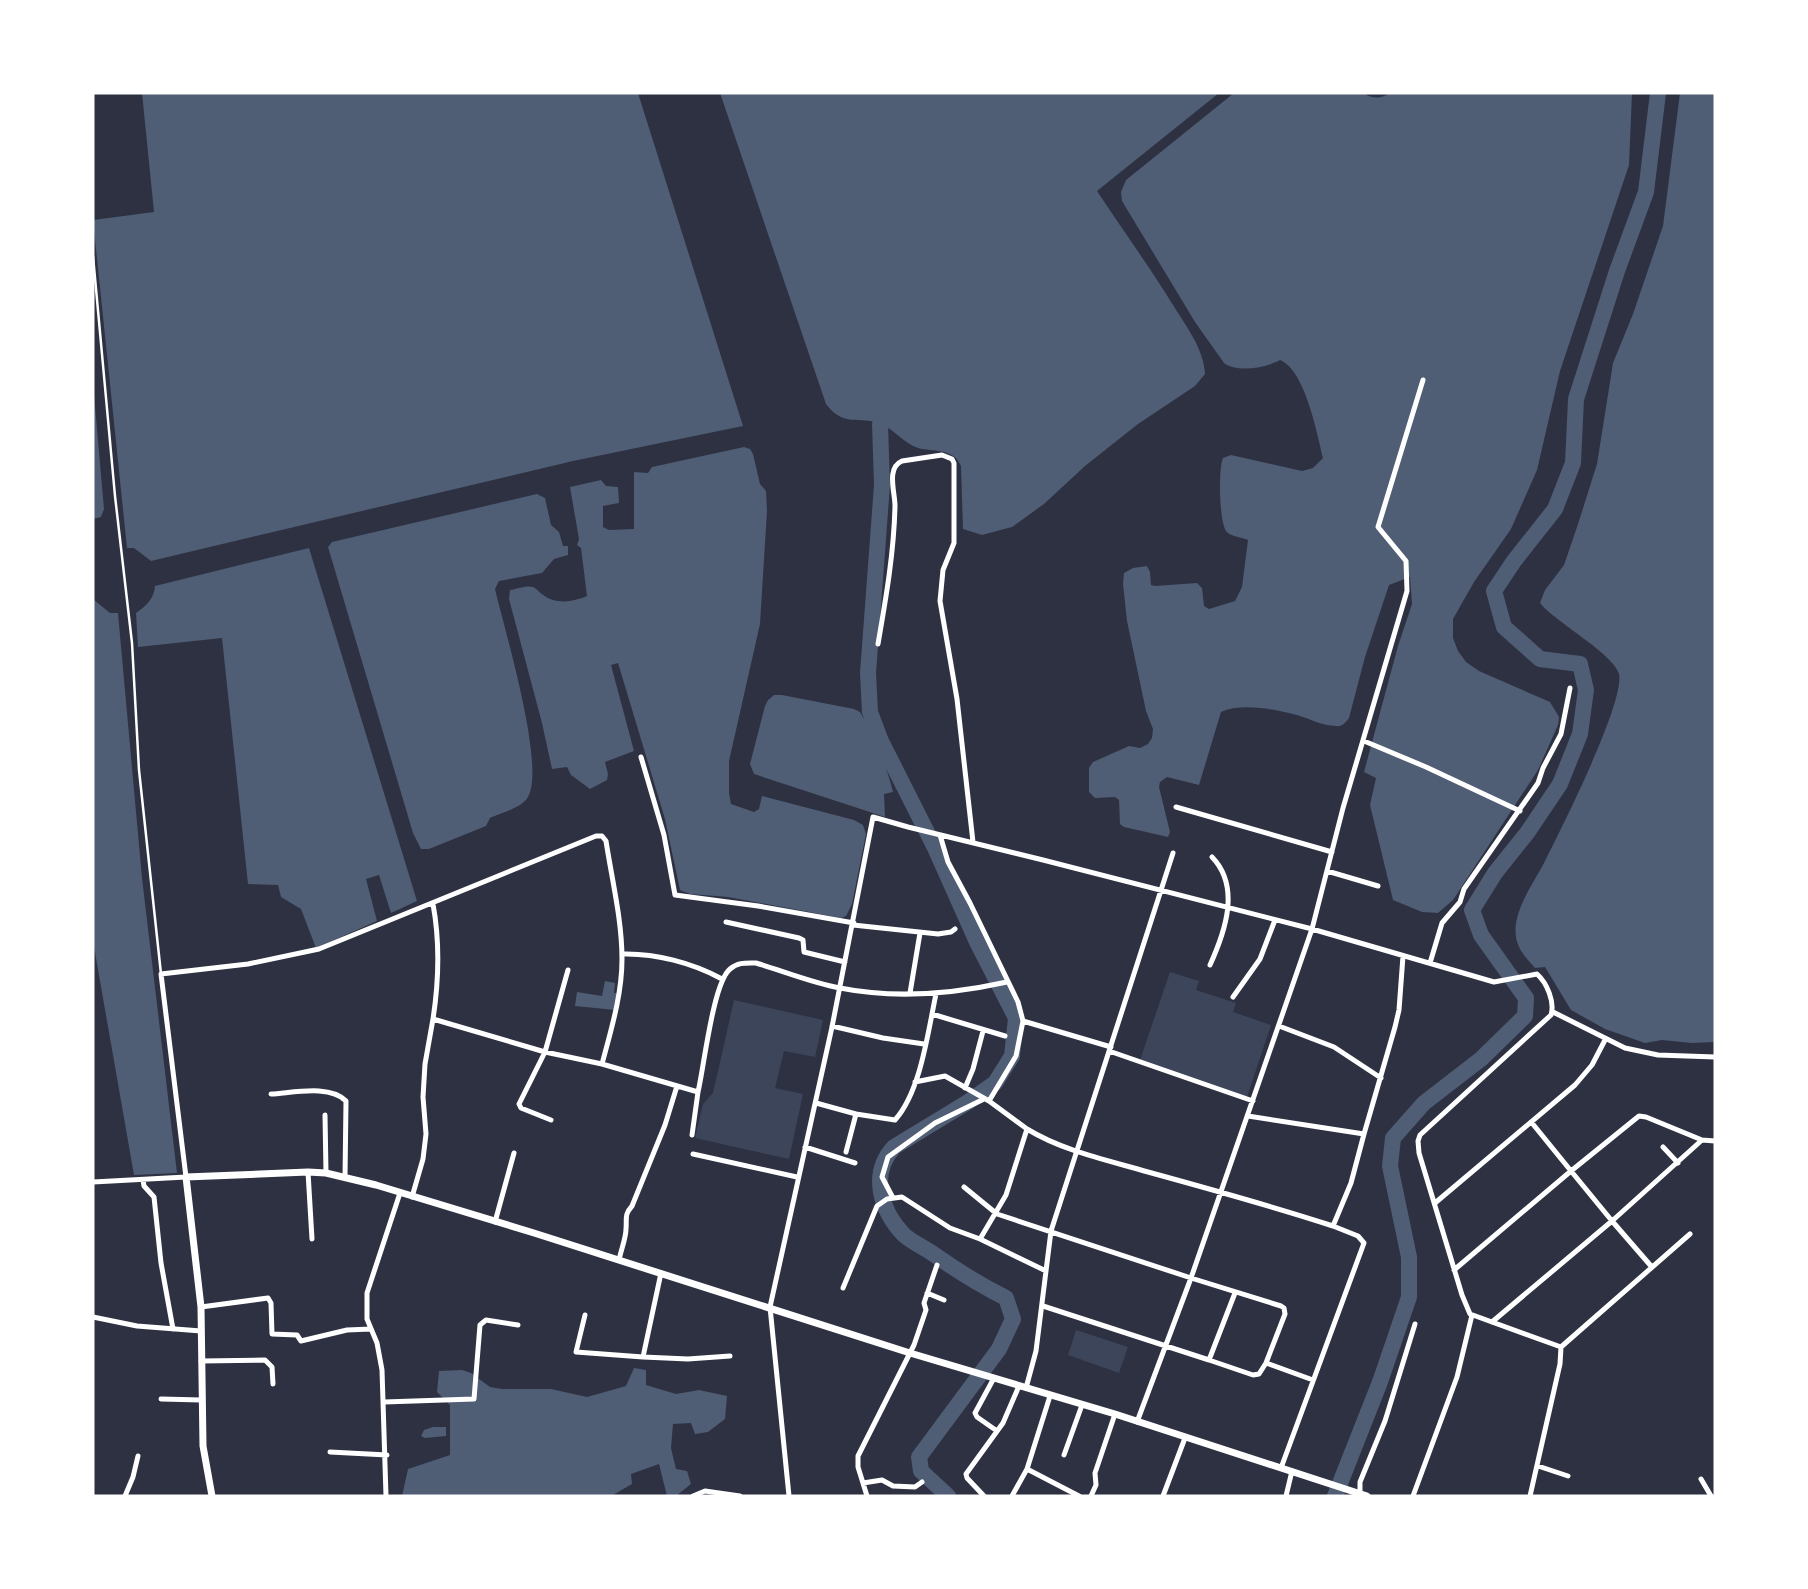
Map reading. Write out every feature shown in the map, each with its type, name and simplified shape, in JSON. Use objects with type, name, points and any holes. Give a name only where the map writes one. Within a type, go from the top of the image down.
[{"type":"street","points":[[1137,1422],[1191,1278],[1312,929],[1343,808],[1407,591],[1406,561],[1378,527],[1423,380]]},
{"type":"street","points":[[878,644],[894,528],[893,471],[902,461],[942,455],[949,457],[954,463],[954,543],[943,570],[940,601],[957,699],[973,842]]},
{"type":"street","points":[[1430,963],[1442,923],[1460,902],[1464,889],[1538,783],[1559,740],[1570,688]]},
{"type":"street","points":[[1364,741],[1520,811]]},
{"type":"street","points":[[641,757],[664,835],[675,895],[758,905],[853,924],[920,933],[947,933],[955,929]]},
{"type":"street","points":[[1176,807],[1332,852]]},
{"type":"street","points":[[789,1496],[770,1307],[797,1177],[816,1103],[873,817],[1312,929],[1499,983],[1537,974],[1549,993],[1553,1012],[1605,1040],[1625,1048],[1658,1055],[1715,1057]]},
{"type":"street","points":[[890,1199],[882,1177],[890,1154],[935,1123],[984,1099],[1016,1056],[1023,1021],[1018,1002],[948,862],[938,835]]},
{"type":"street","points":[[212,1496],[202,1446],[201,1307],[161,974],[248,964],[319,949],[596,836],[603,836],[606,841],[622,954],[618,998],[602,1065]]},
{"type":"street","points":[[984,1496],[966,1474],[1007,1415],[1022,1387],[1036,1351],[1051,1231],[1173,853]]},
{"type":"street","points":[[1210,965],[1220,942],[1228,909],[1224,873],[1212,857]]},
{"type":"street","points":[[1327,871],[1378,886]]},
{"type":"street","points":[[412,1197],[423,1159],[426,1134],[423,1097],[425,1065],[439,963],[433,904]]},
{"type":"street","points":[[1233,997],[1259,959],[1275,920]]},
{"type":"street","points":[[726,922],[799,938],[803,940],[804,952],[845,962]]},
{"type":"street","points":[[910,993],[920,933]]},
{"type":"street","points":[[622,954],[699,967],[722,979]]},
{"type":"street","points":[[1333,1226],[1351,1183],[1399,1010],[1402,956]]},
{"type":"street","points":[[692,1135],[698,1092],[722,979],[728,970],[735,966],[756,963],[839,988],[910,993],[936,994],[1006,982]]},
{"type":"street","points":[[551,1120],[521,1108],[519,1104],[545,1052],[568,970]]},
{"type":"street","points":[[816,1103],[856,1114],[895,1120],[908,1102],[915,1082],[936,994]]},
{"type":"street","points":[[1413,1496],[1457,1377],[1472,1315],[1454,1270],[1419,1153],[1418,1140],[1420,1135],[1488,1075],[1553,1012]]},
{"type":"street","points":[[932,1014],[1005,1037]]},
{"type":"street","points":[[433,1019],[698,1092]]},
{"type":"street","points":[[1023,1021],[1110,1049],[1253,1101]]},
{"type":"street","points":[[832,1026],[924,1044]]},
{"type":"street","points":[[1279,1026],[1334,1047],[1381,1078]]},
{"type":"street","points":[[967,1089],[984,1031]]},
{"type":"street","points":[[1435,1203],[1532,1123],[1585,1075],[1605,1040]]},
{"type":"street","points":[[915,1082],[943,1075],[1044,1139],[1078,1152],[1220,1192],[1358,1236],[1364,1243],[1281,1468]]},
{"type":"street","points":[[619,1259],[626,1229],[626,1212],[632,1206],[665,1125],[677,1086]]},
{"type":"street","points":[[271,1094],[323,1092],[344,1098],[345,1177]]},
{"type":"street","points":[[846,1152],[856,1114]]},
{"type":"street","points":[[325,1115],[326,1173]]},
{"type":"street","points":[[1248,1116],[1364,1134]]},
{"type":"street","points":[[1454,1270],[1639,1116],[1646,1116],[1702,1140],[1715,1141]]},
{"type":"street","points":[[1532,1123],[1651,1266]]},
{"type":"street","points":[[980,1239],[997,1214],[1013,1178],[1027,1129]]},
{"type":"street","points":[[1492,1322],[1612,1221],[1702,1140]]},
{"type":"street","points":[[805,1147],[855,1163]]},
{"type":"street","points":[[1663,1147],[1678,1163]]},
{"type":"street","points":[[495,1222],[514,1153]]},
{"type":"street","points":[[693,1154],[797,1177]]},
{"type":"street","points":[[309,1172],[312,1239]]},
{"type":"street","points":[[93,1182],[309,1172],[345,1177],[619,1259],[910,1353],[1115,1414],[1360,1494],[1359,1483],[1385,1421],[1415,1324]]},
{"type":"street","points":[[143,1180],[144,1186],[154,1197],[161,1263],[173,1329]]},
{"type":"street","points":[[964,1187],[997,1214],[1284,1308],[1283,1323],[1266,1363],[1259,1374],[1253,1375],[1043,1306]]},
{"type":"street","points":[[386,1496],[387,1455],[380,1358],[367,1319],[366,1298],[400,1193]]},
{"type":"street","points":[[844,1288],[877,1206],[902,1196],[944,1225],[1046,1271]]},
{"type":"street","points":[[1530,1496],[1560,1364],[1561,1347],[1690,1234]]},
{"type":"street","points":[[867,1496],[858,1468],[858,1456],[910,1353],[926,1310],[924,1306],[927,1293],[937,1265]]},
{"type":"street","points":[[643,1357],[661,1273]]},
{"type":"street","points":[[927,1293],[944,1300]]},
{"type":"street","points":[[1209,1360],[1235,1293]]},
{"type":"street","points":[[201,1307],[268,1298],[271,1303],[272,1334],[297,1335],[301,1340],[347,1330],[371,1329]]},
{"type":"street","points":[[585,1315],[576,1352],[688,1359],[730,1356]]},
{"type":"street","points":[[1472,1315],[1561,1347]]},
{"type":"street","points":[[93,1317],[138,1326],[201,1331]]},
{"type":"street","points":[[384,1402],[474,1399],[480,1325],[486,1320],[518,1325]]},
{"type":"street","points":[[201,1361],[265,1360],[272,1367],[273,1384]]},
{"type":"street","points":[[1266,1363],[1313,1380]]},
{"type":"street","points":[[994,1378],[975,1412],[977,1417],[997,1431]]},
{"type":"street","points":[[1012,1496],[1027,1469],[1050,1396]]},
{"type":"street","points":[[161,1399],[201,1401]]},
{"type":"street","points":[[1064,1455],[1082,1405]]},
{"type":"street","points":[[1091,1496],[1096,1485],[1095,1473],[1115,1414]]},
{"type":"street","points":[[1163,1496],[1185,1438]]},
{"type":"street","points":[[331,1452],[387,1455]]},
{"type":"street","points":[[125,1496],[138,1456]]},
{"type":"street","points":[[1538,1466],[1568,1476]]},
{"type":"street","points":[[1027,1469],[1079,1496]]},
{"type":"street","points":[[1286,1496],[1292,1471]]},
{"type":"street","points":[[1701,1479],[1710,1496]]},
{"type":"street","points":[[863,1483],[882,1480],[893,1486],[915,1487],[922,1482]]},
{"type":"street","points":[[693,1496],[705,1491],[740,1496]]},
{"type":"lane","points":[[93,256],[115,496],[132,643],[139,770],[161,974]]},
{"type":"shaded area","points":[[142,93],[638,93],[743,426],[573,461],[151,561],[134,548],[127,548],[93,220],[154,212]]},
{"type":"shaded area","points":[[720,93],[1219,93],[1097,191],[1189,329],[1198,347],[1205,374],[1195,386],[1138,424],[1085,466],[1044,504],[1012,527],[982,535],[963,529],[961,466],[954,456],[913,446],[881,424],[845,419],[826,404]]},
{"type":"shaded area","points":[[1234,93],[1363,93],[1376,98],[1390,93],[1632,93],[1629,165],[1560,371],[1537,470],[1511,529],[1474,582],[1453,619],[1453,638],[1466,662],[1479,671],[1550,702],[1559,717],[1558,725],[1538,770],[1453,900],[1438,913],[1422,912],[1393,900],[1370,805],[1376,778],[1364,772],[1412,604],[1410,577],[1389,585],[1365,657],[1349,718],[1343,724],[1330,726],[1293,714],[1257,708],[1221,712],[1199,785],[1167,777],[1160,782],[1170,832],[1168,837],[1124,827],[1120,824],[1119,800],[1115,797],[1095,798],[1089,792],[1089,768],[1093,762],[1129,746],[1140,748],[1152,738],[1153,729],[1146,711],[1127,621],[1124,573],[1133,568],[1147,566],[1151,585],[1197,583],[1202,588],[1204,606],[1209,609],[1235,601],[1242,587],[1248,540],[1229,534],[1224,527],[1220,496],[1223,458],[1231,455],[1302,471],[1313,468],[1323,458],[1309,403],[1289,366],[1280,360],[1252,368],[1236,368],[1224,363],[1195,322],[1122,201],[1121,192],[1126,180]]},
{"type":"shaded area","points":[[1680,93],[1715,93],[1715,1042],[1662,1040],[1645,1043],[1605,1029],[1571,1010],[1545,967],[1535,968],[1523,954],[1517,942],[1516,928],[1524,898],[1590,767],[1618,689],[1619,674],[1607,657],[1540,603],[1545,590],[1564,565],[1578,524],[1597,464],[1613,363],[1663,226]]},
{"type":"shaded area","points":[[93,383],[104,509],[101,517],[93,519]]},
{"type":"shaded area","points":[[744,447],[750,449],[753,454],[760,484],[766,491],[767,511],[760,624],[729,761],[731,804],[754,812],[759,809],[762,796],[854,820],[863,825],[866,834],[852,904],[846,916],[841,918],[728,897],[690,894],[680,890],[665,819],[618,663],[611,665],[634,751],[605,762],[607,780],[590,789],[571,775],[567,767],[552,769],[509,599],[510,590],[528,586],[558,601],[587,596],[570,487],[601,480],[606,486],[618,487],[619,503],[603,506],[603,527],[609,530],[634,529],[634,472],[648,473],[652,467]]},
{"type":"shaded area","points":[[537,494],[545,498],[551,525],[559,532],[563,546],[568,546],[568,555],[554,559],[542,573],[499,581],[495,589],[528,728],[532,781],[528,797],[516,807],[490,818],[486,826],[429,849],[421,849],[413,833],[328,547],[332,542]]},
{"type":"shaded area","points":[[309,548],[417,901],[391,913],[379,875],[366,879],[377,921],[316,948],[301,909],[281,897],[278,885],[248,884],[222,638],[138,647],[136,613],[149,602],[155,586]]},
{"type":"shaded area","points":[[93,599],[110,613],[118,613],[142,878],[177,1173],[134,1175],[93,941]]},
{"type":"shaded area","points":[[774,695],[860,712],[880,750],[893,792],[884,794],[885,817],[754,774],[750,764],[765,706]]},
{"type":"shaded area","points":[[1170,972],[1199,981],[1196,990],[1236,1003],[1233,1012],[1271,1025],[1247,1097],[1140,1060]]},
{"type":"shaded area","points":[[605,981],[615,983],[615,1010],[575,1006],[577,992],[602,996]]},
{"type":"shaded area","points":[[734,1000],[823,1020],[815,1057],[784,1051],[775,1088],[803,1094],[789,1159],[695,1138],[703,1104],[713,1093]]},
{"type":"shaded area","points":[[1076,1330],[1128,1347],[1119,1373],[1068,1355]]},
{"type":"shaded area","points":[[634,1368],[646,1370],[646,1385],[676,1394],[699,1390],[727,1396],[725,1419],[708,1432],[695,1434],[691,1423],[673,1424],[671,1448],[676,1469],[687,1471],[691,1484],[676,1496],[667,1496],[659,1464],[631,1474],[632,1484],[611,1496],[402,1496],[408,1469],[450,1455],[450,1405],[437,1392],[439,1371],[462,1370],[471,1373],[490,1387],[551,1389],[587,1397],[626,1386]]},
{"type":"shaded area","points":[[446,1427],[446,1436],[421,1436],[424,1430]]},
{"type":"waterway","points":[[1335,1496],[1380,1382],[1409,1297],[1409,1257],[1390,1166],[1393,1138],[1424,1103],[1481,1059],[1525,1016],[1526,998],[1481,935],[1472,910],[1495,873],[1527,833],[1560,784],[1580,734],[1586,690],[1580,664],[1540,659],[1504,627],[1494,591],[1555,509],[1573,463],[1576,399],[1617,271],[1646,192],[1658,93]]},
{"type":"waterway","points":[[880,424],[882,485],[868,673],[870,712],[881,741],[1016,1018],[1012,1056],[995,1083],[894,1147],[886,1158],[880,1180],[884,1204],[904,1235],[968,1277],[1006,1298],[1013,1319],[999,1349],[919,1457],[921,1471],[948,1496]]}]
